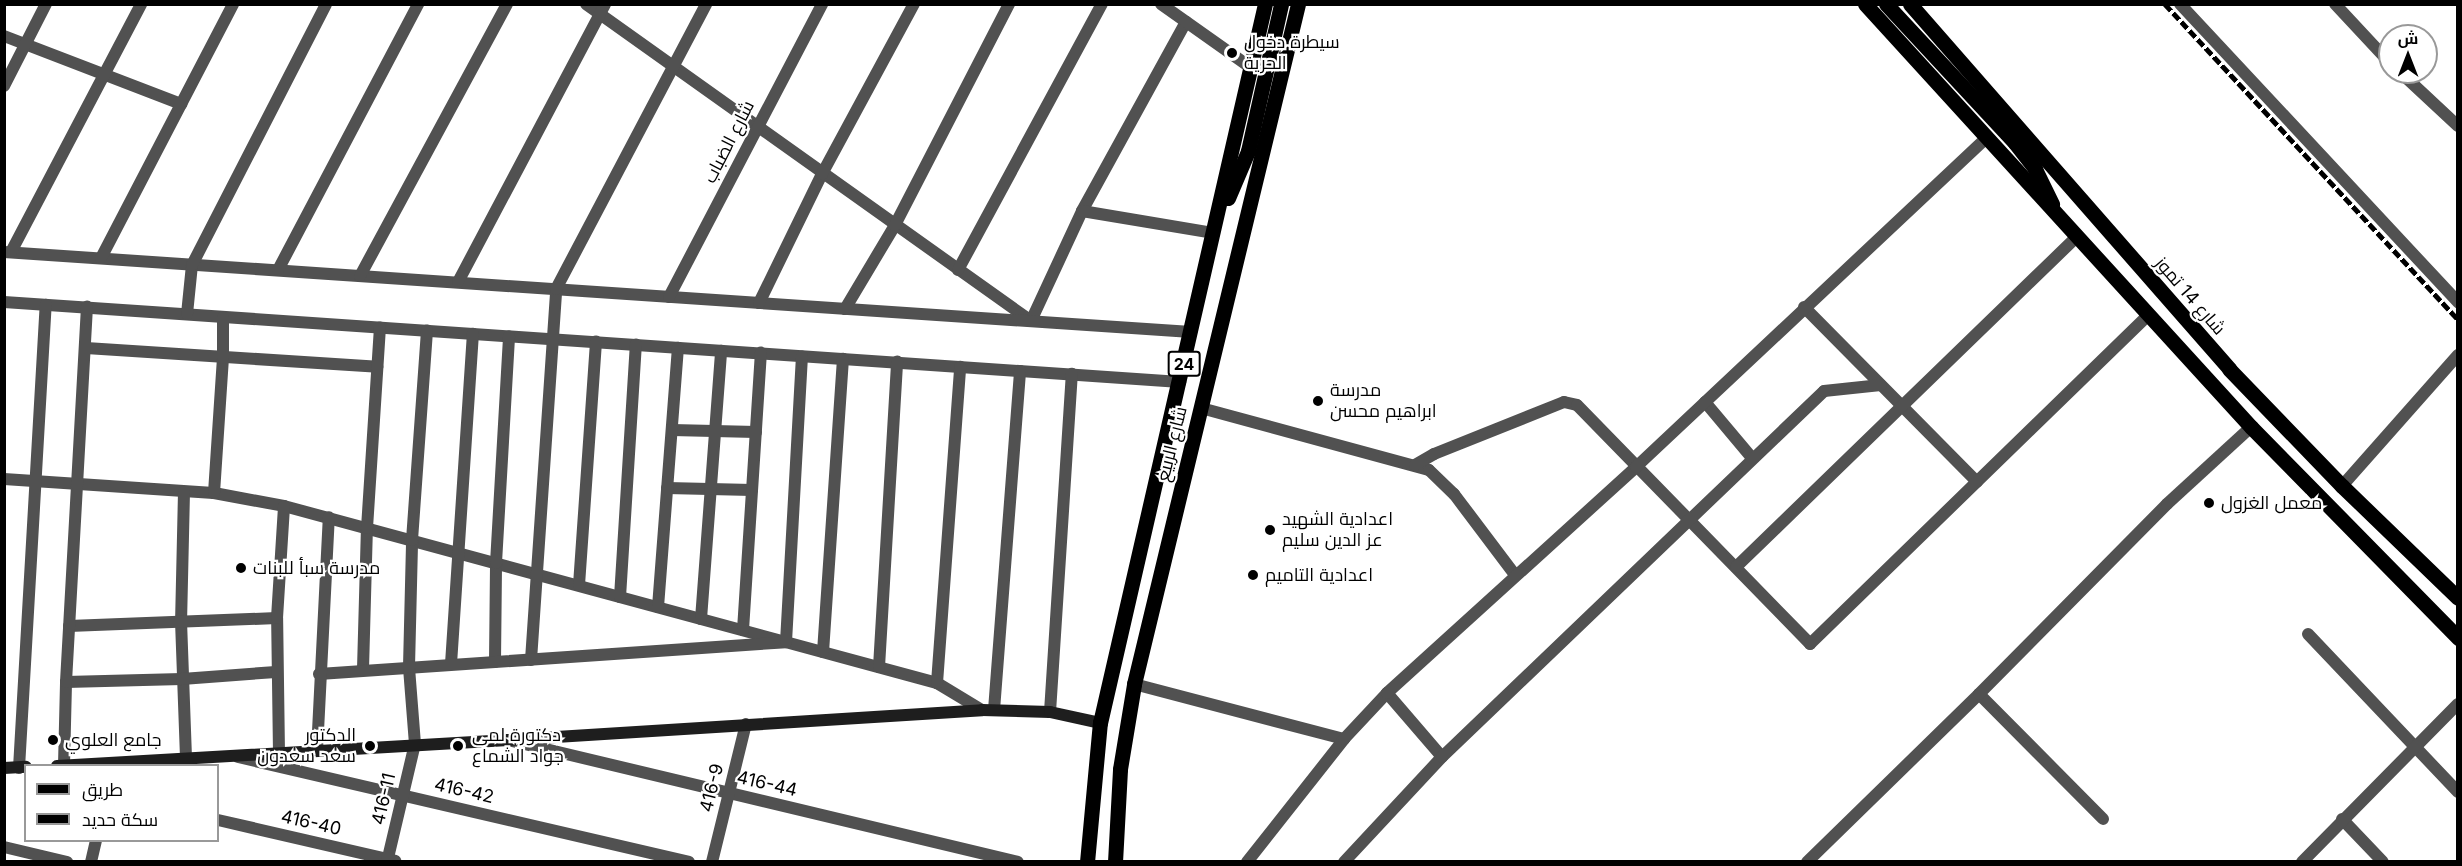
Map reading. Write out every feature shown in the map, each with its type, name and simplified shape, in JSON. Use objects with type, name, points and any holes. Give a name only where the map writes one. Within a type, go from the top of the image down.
[{"type":"main road","name":"شارع الربيع","points":[[1087,861],[1100,723],[1265,4]]},
{"type":"main road","points":[[1219,212],[1231,193],[1248,151],[1281,4]]},
{"type":"main road","name":"شارع الربيع","points":[[1115,861],[1120,769],[1134,684],[1298,4]]},
{"type":"main road","points":[[1865,4],[2147,316],[2251,427],[2457,638]]},
{"type":"main road","points":[[1886,4],[2025,156],[2043,184],[2056,214]]},
{"type":"main road","name":"شارع 14 تموز","points":[[1910,4],[2229,369],[2342,486],[2457,598]]},
{"type":"street","points":[[4,86],[46,4]]},
{"type":"street","points":[[141,4],[8,252],[1191,332]]},
{"type":"street","points":[[101,258],[233,4]]},
{"type":"street","points":[[187,314],[192,266],[326,4]]},
{"type":"street","points":[[278,270],[418,4]]},
{"type":"street","points":[[360,276],[507,4]]},
{"type":"street","points":[[586,4],[602,9],[674,66],[822,174],[1031,321]]},
{"type":"street","points":[[531,660],[556,289],[706,4]]},
{"type":"street","name":"شارع الضباب","points":[[669,297],[822,4]]},
{"type":"street","points":[[759,303],[822,174],[914,4]]},
{"type":"street","points":[[845,309],[895,225],[1008,4]]},
{"type":"street","points":[[958,270],[1102,4]]},
{"type":"street","points":[[1161,4],[1250,67]]},
{"type":"street","points":[[2180,4],[2457,302]]},
{"type":"street","points":[[2335,4],[2378,50]]},
{"type":"street","points":[[458,282],[602,9]]},
{"type":"street","points":[[1031,321],[1082,211],[1186,22]]},
{"type":"street","points":[[4,36],[181,104]]},
{"type":"street","points":[[2413,84],[2457,126]]},
{"type":"street","points":[[1251,859],[1344,739],[1387,693],[1636,466],[1986,138]]},
{"type":"street","points":[[1082,211],[1214,233]]},
{"type":"street","points":[[1736,567],[2076,237]]},
{"type":"street","points":[[4,302],[1180,382]]},
{"type":"street","points":[[4,768],[22,767],[46,305]]},
{"type":"street","points":[[1804,307],[1977,482]]},
{"type":"street","points":[[64,764],[66,682],[87,308]]},
{"type":"street","points":[[1415,465],[1434,454],[1564,402],[1577,405],[1810,644],[2147,316]]},
{"type":"street","points":[[214,493],[223,358],[223,317]]},
{"type":"street","points":[[363,669],[367,528],[380,327]]},
{"type":"street","name":"416-11","points":[[390,861],[415,744],[409,667],[412,540],[427,331]]},
{"type":"street","points":[[451,664],[472,334]]},
{"type":"street","points":[[495,662],[496,563],[509,336]]},
{"type":"street","points":[[579,585],[596,342]]},
{"type":"street","points":[[620,597],[636,345]]},
{"type":"street","points":[[86,348],[377,367]]},
{"type":"street","points":[[658,607],[678,348]]},
{"type":"street","points":[[701,619],[721,351]]},
{"type":"street","points":[[743,630],[760,353]]},
{"type":"street","points":[[2342,486],[2457,355]]},
{"type":"street","points":[[786,642],[802,356]]},
{"type":"street","points":[[823,652],[843,359]]},
{"type":"street","points":[[879,668],[897,362]]},
{"type":"street","points":[[937,683],[960,367]]},
{"type":"street","points":[[988,710],[1020,371]]},
{"type":"street","points":[[1050,712],[1072,374]]},
{"type":"street","points":[[1344,861],[1442,757],[1752,458],[1824,392],[1881,385]]},
{"type":"street","points":[[1705,402],[1752,458]]},
{"type":"street","points":[[1202,408],[1429,470],[1444,483],[1515,575]]},
{"type":"street","points":[[1807,861],[1979,694],[2167,504],[2251,427]]},
{"type":"street","points":[[672,430],[756,432]]},
{"type":"street","points":[[4,479],[214,493],[284,506],[937,683],[988,710]]},
{"type":"street","points":[[667,488],[752,490]]},
{"type":"street","points":[[184,492],[181,621],[186,758]]},
{"type":"street","points":[[279,753],[277,618],[284,506]]},
{"type":"street","points":[[317,751],[319,674],[329,517]]},
{"type":"street","points":[[69,626],[277,618]]},
{"type":"street","points":[[2308,634],[2457,792]]},
{"type":"street","points":[[319,674],[363,669],[786,642]]},
{"type":"street","points":[[66,682],[182,679],[276,672]]},
{"type":"street","points":[[1134,684],[1344,739]]},
{"type":"street","points":[[1387,693],[1442,757]]},
{"type":"street","points":[[1979,694],[2103,819]]},
{"type":"street","points":[[2302,861],[2457,704]]},
{"type":"street","points":[[116,764],[988,710],[1050,712],[1100,723]]},
{"type":"street","name":"416-9","points":[[712,861],[746,724]]},
{"type":"street","name":"416-44","points":[[508,740],[1018,861]]},
{"type":"street","name":"416-42","points":[[231,756],[688,861]]},
{"type":"street","points":[[2342,819],[2383,861]]},
{"type":"street","name":"416-40","points":[[219,820],[390,861]]},
{"type":"street","points":[[91,861],[96,842]]},
{"type":"street","points":[[4,847],[67,861]]},
{"type":"railway","points":[[2165,4],[2458,319]]},
{"type":"place","name":"سيطرة دخول الحرية","points":[[1232,53]]},
{"type":"place","name":"مدرسة ابراهيم محسن","points":[[1318,401]]},
{"type":"place","name":"معمل الغزول","points":[[2209,503]]},
{"type":"place","name":"اعدادية الشهيد عز الدين سليم","points":[[1270,530]]},
{"type":"place","name":"مدرسة سبأ للبنات","points":[[241,568]]},
{"type":"place","name":"اعدادية التاميم","points":[[1253,575]]},
{"type":"place","name":"جامع العلوي","points":[[53,740]]},
{"type":"place","name":"الدكتور سعد سعدون","points":[[370,746]]},
{"type":"place","name":"دكتورة لمى جواد الشماع","points":[[458,746]]}]
